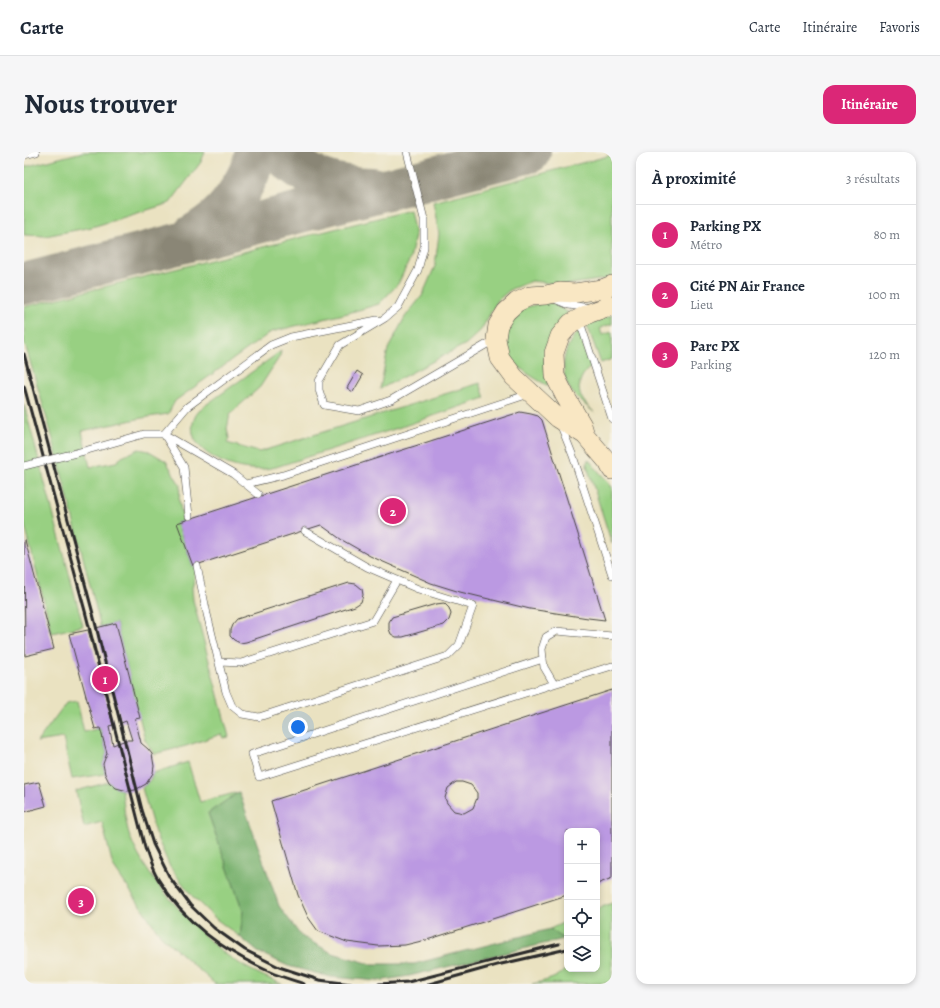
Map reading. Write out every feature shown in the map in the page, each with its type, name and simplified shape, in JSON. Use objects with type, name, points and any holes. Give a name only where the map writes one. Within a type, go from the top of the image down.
[{"type":"street","points":[[612,285],[602,289],[575,293],[560,292],[530,296],[517,302],[506,312],[498,325],[496,338],[500,358],[514,377],[558,418],[585,435],[608,462],[612,470]]},
{"type":"street","points":[[585,435],[582,425],[555,376],[554,353],[560,336],[571,323],[590,313],[608,307]]},
{"type":"lane","points":[[24,155],[36,152]]},
{"type":"lane","points":[[407,152],[424,219],[424,247],[418,270],[405,297],[398,307],[385,318],[340,345],[319,381],[319,390],[324,406],[359,411],[391,400],[496,338]]},
{"type":"lane","points":[[546,295],[569,305],[583,308],[608,307]]},
{"type":"lane","points":[[164,434],[187,407],[271,345],[290,337],[385,318]]},
{"type":"lane","points":[[579,319],[612,419]]},
{"type":"lane","points":[[246,484],[283,475],[531,393]]},
{"type":"lane","points":[[558,418],[573,456],[612,575]]},
{"type":"lane","points":[[24,466],[144,434],[164,434],[233,474],[258,494]]},
{"type":"lane","points":[[164,434],[184,467],[189,516]]},
{"type":"lane","points":[[197,566],[226,692],[232,706],[242,714],[260,717],[448,656],[459,645],[473,606],[418,589],[367,567],[305,531]]},
{"type":"lane","points":[[219,662],[241,663],[373,621],[397,580]]},
{"type":"lane","points":[[554,684],[544,667],[542,649],[546,637],[556,631],[612,636]]},
{"type":"lane","points":[[543,659],[252,754],[259,777],[612,666]]},
{"type":"green space","points":[[83,152],[205,152],[201,162],[170,203],[92,227],[45,236],[24,235],[24,167]]},
{"type":"green space","points":[[612,155],[612,278],[565,285],[532,281],[511,289],[498,300],[481,330],[466,344],[380,389],[388,349],[405,317],[422,296],[435,266],[439,234],[433,202]]},
{"type":"green space","points":[[410,210],[415,235],[410,259],[398,284],[379,304],[271,332],[175,401],[168,414],[82,431],[90,467],[116,462],[122,457],[139,449],[149,451],[166,461],[180,485],[179,500],[183,521],[177,523],[193,566],[197,566],[192,588],[193,600],[229,737],[223,738],[221,734],[186,746],[154,754],[145,740],[116,623],[100,627],[52,436],[24,341],[24,307]]},
{"type":"green space","points":[[547,302],[555,304],[570,314],[545,355],[545,368],[548,386],[520,368],[510,356],[505,334],[509,322],[518,309]]},
{"type":"green space","points":[[612,315],[612,324],[600,328],[602,335],[612,332],[612,359],[601,363],[587,325]]},
{"type":"green space","points":[[579,331],[591,367],[583,376],[579,388],[583,400],[595,413],[573,393],[567,382],[565,374],[564,358],[566,351],[569,343]]},
{"type":"green space","points":[[281,351],[280,356],[260,387],[230,414],[227,429],[229,438],[227,443],[259,452],[480,383],[485,398],[273,468],[241,468],[230,465],[209,454],[200,447],[194,438],[192,428],[196,415],[203,407]]},
{"type":"green space","points":[[24,404],[83,626],[52,633],[24,522]]},
{"type":"green space","points":[[588,459],[612,487],[612,544],[587,466]]},
{"type":"green space","points":[[77,701],[84,732],[100,728],[107,753],[103,764],[105,774],[72,779],[63,738],[37,742],[66,703]]},
{"type":"green space","points":[[188,762],[200,802],[239,792],[208,813],[243,911],[240,937],[216,919],[193,897],[170,867],[155,833],[142,788],[150,780],[153,773]]},
{"type":"green space","points":[[109,782],[116,788],[122,790],[124,810],[130,837],[150,874],[165,893],[188,919],[224,953],[237,962],[282,984],[215,984],[161,936],[113,866],[102,822],[84,827],[76,791]]},
{"type":"green space","points":[[239,792],[279,906],[301,936],[332,953],[371,964],[414,964],[550,929],[564,939],[409,976],[378,981],[331,977],[288,966],[258,952],[240,937],[243,911],[208,813]]},
{"type":"green space","points":[[612,903],[612,983],[532,984],[557,976],[564,971],[564,972],[600,972],[600,908]]},
{"type":"green space","points":[[564,922],[564,940],[550,929]]},
{"type":"building","points":[[357,371],[363,375],[353,392],[347,388]]},
{"type":"building","points":[[520,412],[538,416],[542,420],[605,620],[530,609],[460,592],[431,583],[370,556],[342,540],[321,525],[193,566],[177,523]]},
{"type":"building","points":[[24,540],[54,649],[25,656]]},
{"type":"building","points":[[349,583],[356,584],[362,589],[363,595],[361,602],[355,606],[246,642],[240,643],[230,636],[232,625],[237,619]]},
{"type":"building","points":[[444,603],[449,608],[451,614],[449,620],[444,625],[403,637],[396,637],[391,634],[389,622],[392,617]]},
{"type":"building","points":[[116,623],[140,718],[135,719],[141,743],[152,754],[154,766],[153,773],[146,784],[135,790],[128,791],[116,788],[109,782],[105,774],[103,764],[107,753],[100,728],[95,729],[69,634],[88,630],[113,725],[109,726],[113,745],[126,740],[132,740],[126,721],[121,723],[96,628]]},
{"type":"building","points":[[612,690],[612,878],[600,883],[600,828],[564,828],[564,896],[430,939],[405,945],[378,946],[347,942],[318,931],[308,917],[298,895],[271,801]],"holes":[[[456,782],[471,785],[477,793],[477,798],[473,808],[464,813],[454,811],[447,803],[445,798],[448,788]]]},
{"type":"building","points":[[39,782],[46,806],[24,812],[24,785]]},
{"type":"taxiway","points":[[192,236],[217,219],[229,206],[249,174],[255,152]]},
{"type":"taxiway","points":[[280,152],[300,169],[322,180],[346,186],[373,188]]},
{"type":"taxiway","points":[[24,284],[530,152]]},
{"type":"railway","points":[[24,354],[92,610],[142,810],[153,844],[170,878],[190,905],[214,928],[245,950],[279,967],[319,980],[351,984]]},
{"type":"railway","points":[[24,386],[85,611],[145,848],[154,872],[168,895],[206,934],[221,945],[253,964],[274,974],[304,984]]},
{"type":"railway","points":[[379,984],[408,982],[559,944]]},
{"type":"railway","points":[[429,984],[497,965],[564,950]]},
{"type":"place","name":"Cité PN Air France","points":[[393,511]]},
{"type":"place","name":"Parking PX","points":[[105,679]]},
{"type":"place","name":"Parc PX","points":[[81,901]]}]
